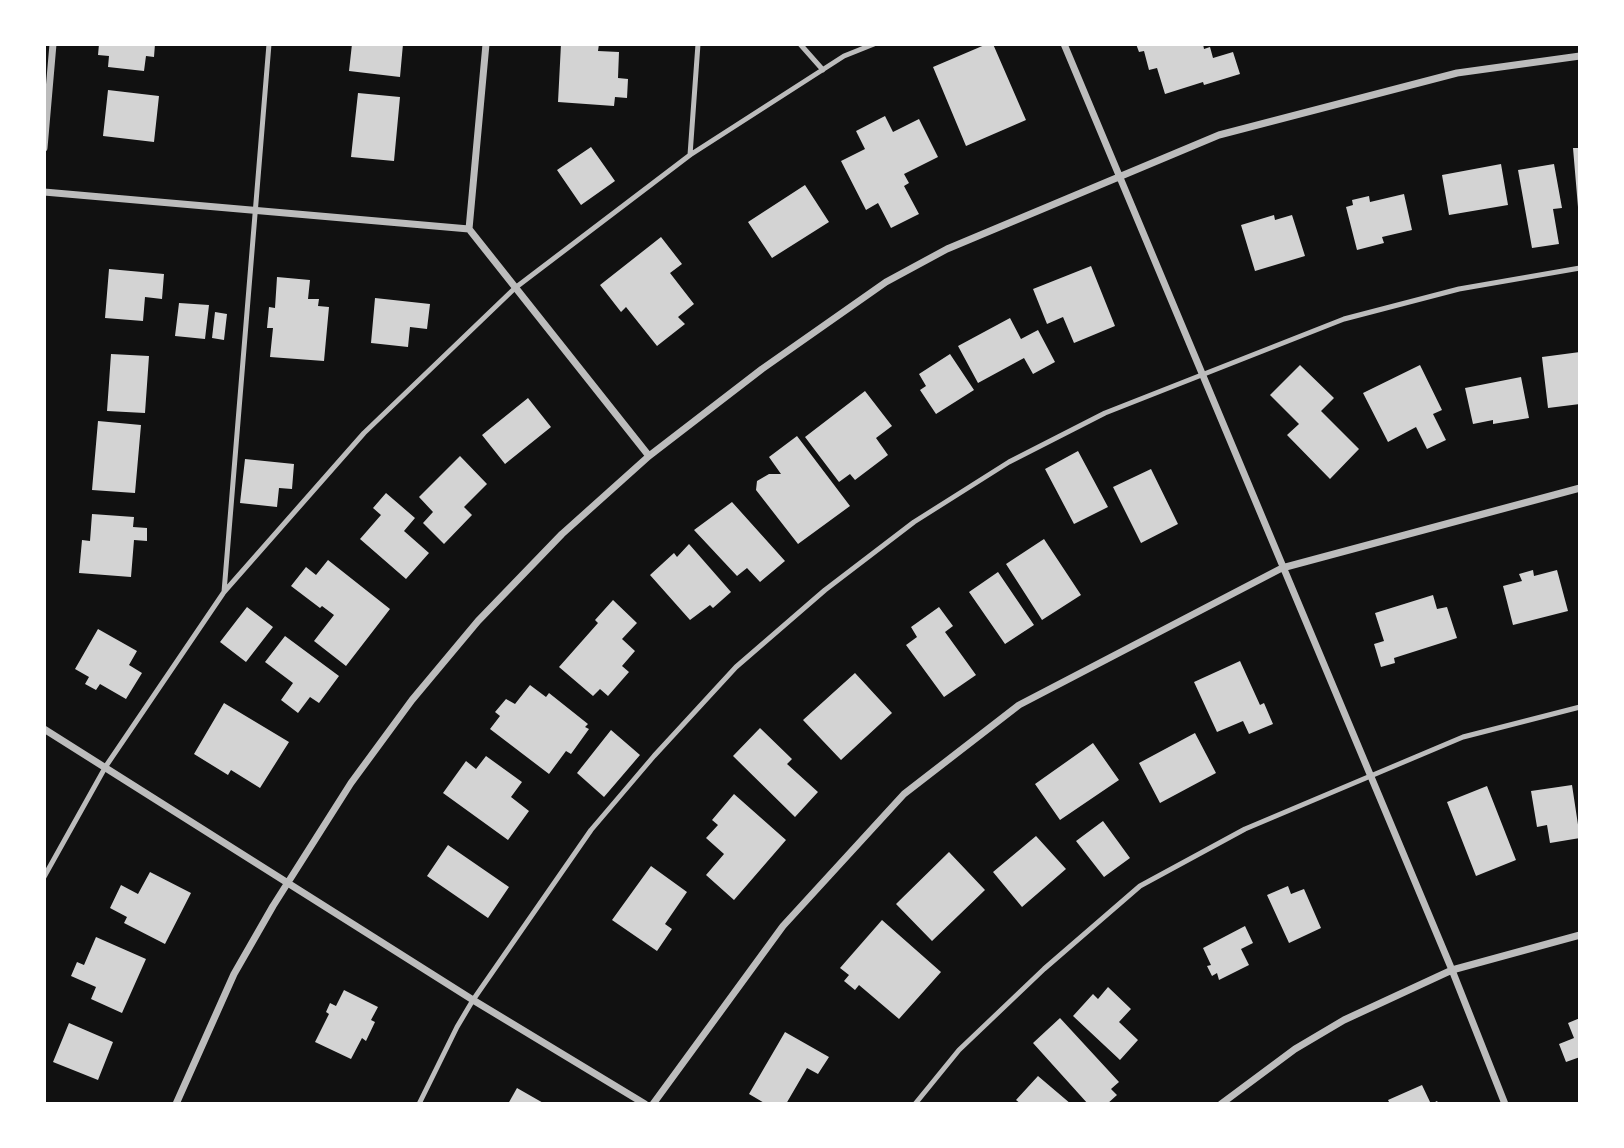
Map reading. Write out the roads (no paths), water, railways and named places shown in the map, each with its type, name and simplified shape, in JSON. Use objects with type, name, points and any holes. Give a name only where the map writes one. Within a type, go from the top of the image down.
[{"type":"street","points":[[44,148],[53,44]]},
{"type":"street","points":[[485,44],[469,229],[649,456]]},
{"type":"street","points":[[1064,44],[1506,1104]]},
{"type":"street","points":[[176,1104],[234,974],[288,881],[358,773],[412,699],[528,567],[649,456],[762,369],[886,282],[947,249],[1219,135],[1457,73],[1580,56]]},
{"type":"street","points":[[44,192],[469,229]]},
{"type":"street","points":[[653,1104],[783,926],[904,794],[1019,705],[1282,568],[1580,488]]},
{"type":"street","points":[[44,729],[473,1000],[645,1104]]},
{"type":"street","points":[[1221,1104],[1295,1049],[1344,1020],[1452,970],[1580,935]]},
{"type":"lane","points":[[224,592],[269,44]]},
{"type":"lane","points":[[690,155],[698,44]]},
{"type":"lane","points":[[800,44],[823,69]]},
{"type":"lane","points":[[44,877],[106,766],[224,592],[363,432],[515,288],[690,155],[844,56],[874,44]]},
{"type":"lane","points":[[419,1104],[473,1000],[591,830],[654,755],[736,667],[825,590],[914,522],[1009,462],[1105,413],[1343,319],[1459,289],[1580,268]]},
{"type":"lane","points":[[915,1104],[959,1050],[1044,969],[1140,886],[1245,829],[1463,737],[1580,707]]}]
